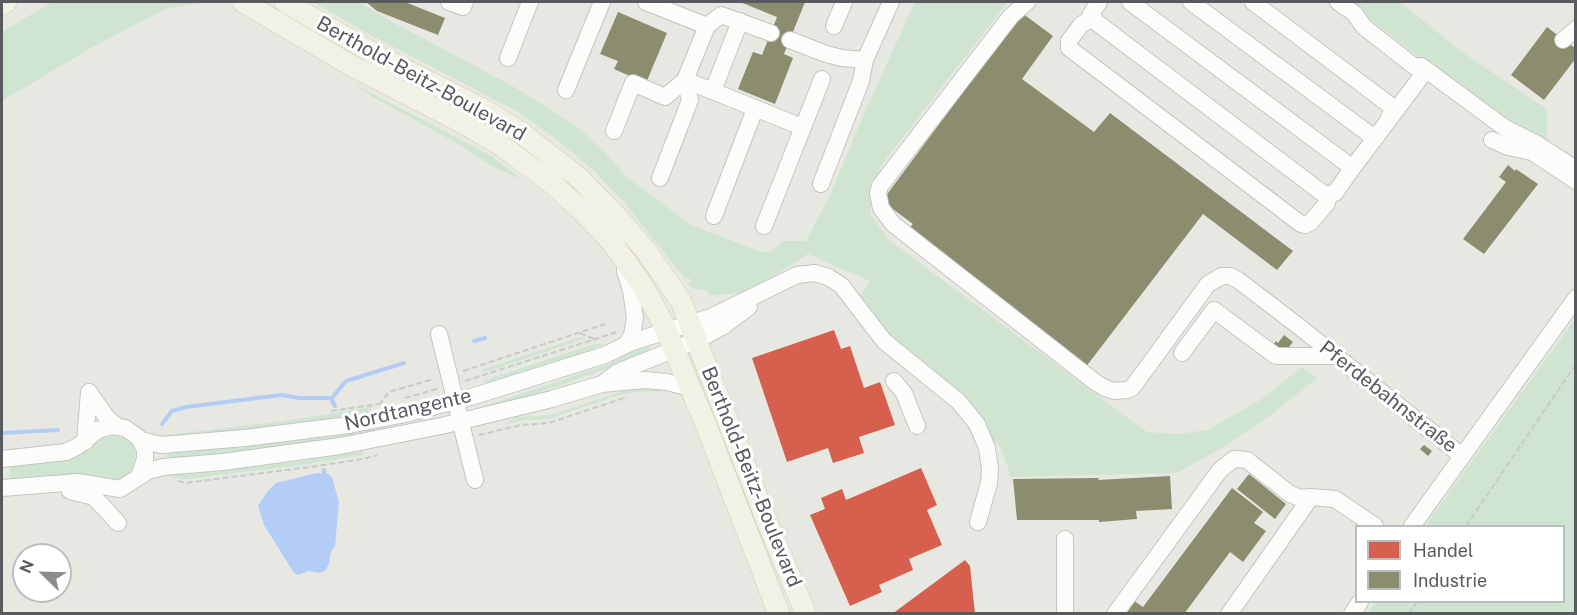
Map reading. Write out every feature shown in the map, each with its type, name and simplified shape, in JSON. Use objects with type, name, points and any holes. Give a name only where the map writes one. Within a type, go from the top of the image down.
[{"type":"main road","points":[[2,4],[6,2]]},
{"type":"main road","name":"Berthold-Beitz-Boulevard","points":[[243,2],[343,61],[467,125],[509,150],[571,200],[621,254],[649,296],[671,341],[779,614]]},
{"type":"main road","name":"Berthold-Beitz-Boulevard","points":[[285,2],[380,57],[500,119],[555,157],[600,197],[675,291],[694,332],[768,524],[806,614]]},
{"type":"street","points":[[449,2],[463,7],[465,2]]},
{"type":"street","points":[[508,58],[530,2]]},
{"type":"street","points":[[566,90],[602,2]]},
{"type":"street","points":[[646,2],[707,26]]},
{"type":"street","points":[[834,26],[843,2]]},
{"type":"street","points":[[821,184],[861,81],[865,60],[891,2]]},
{"type":"street","name":"Pferdebahnstraße","points":[[1027,2],[1011,16],[880,186],[879,201],[892,224],[1104,388],[1121,391],[1132,388],[1201,292],[1215,279],[1230,276],[1313,338],[1462,456]]},
{"type":"street","points":[[1096,22],[1091,14],[1099,2]]},
{"type":"street","points":[[1130,2],[1350,166],[1351,170]]},
{"type":"street","points":[[1191,2],[1372,136],[1377,136]]},
{"type":"street","points":[[1253,2],[1391,106],[1392,111],[1389,118]]},
{"type":"street","points":[[1338,2],[1354,13],[1364,27],[1481,117],[1537,144],[1575,169]]},
{"type":"street","points":[[614,131],[633,84],[665,97],[685,80],[707,26],[722,15],[771,33]]},
{"type":"street","points":[[1090,20],[1096,22],[1325,195],[1328,198],[1327,203],[1311,222],[1305,225],[1276,206],[1070,48],[1069,41],[1081,25],[1090,20]]},
{"type":"street","points":[[713,91],[740,21]]},
{"type":"street","points":[[790,40],[826,54],[865,60]]},
{"type":"street","points":[[1325,195],[1335,193],[1377,136],[1419,70]]},
{"type":"street","points":[[1419,70],[1450,98]]},
{"type":"street","points":[[764,226],[822,79]]},
{"type":"street","points":[[685,80],[802,127]]},
{"type":"street","points":[[660,178],[690,100],[685,80]]},
{"type":"street","points":[[714,216],[755,109]]},
{"type":"street","points":[[1492,140],[1508,147],[1532,152],[1575,182]]},
{"type":"street","points":[[621,254],[631,290],[634,314],[632,333],[625,337]]},
{"type":"street","name":"Berthold-Beitz-Boulevard","points":[[671,341],[694,332],[726,325],[792,277],[805,274],[822,275],[835,280],[849,294],[884,341],[965,408],[979,427],[989,457],[989,483],[978,522]]},
{"type":"street","name":"Pferdebahnstraße","points":[[1413,525],[1575,298]]},
{"type":"street","points":[[1182,353],[1214,310],[1276,356],[1336,356]]},
{"type":"street","points":[[439,334],[475,480]]},
{"type":"street","name":"Nordtangente","points":[[84,442],[89,392],[107,418],[117,426],[131,431],[141,440],[161,445],[245,438],[350,425],[452,387],[605,355],[625,337],[671,341]]},
{"type":"street","name":"Nordtangente","points":[[602,384],[671,341]]},
{"type":"street","name":"Nordtangente","points":[[120,489],[148,471],[164,467],[320,449],[460,422],[602,384],[645,380],[690,387]]},
{"type":"street","points":[[894,381],[904,393],[917,426]]},
{"type":"street","points":[[2,459],[72,450],[102,428],[117,426]]},
{"type":"street","points":[[139,477],[146,459],[141,440]]},
{"type":"street","points":[[1115,614],[1220,470],[1234,459],[1247,460],[1290,494],[1300,498],[1335,499],[1374,525]]},
{"type":"street","points":[[2,488],[78,482],[120,489],[118,522],[98,500],[88,495],[68,490],[45,491],[31,486]]},
{"type":"street","points":[[1229,614],[1311,497]]},
{"type":"street","points":[[1065,539],[1065,614]]},
{"type":"path","points":[[382,403],[387,394],[392,391],[452,387],[608,323]]},
{"type":"path","points":[[403,398],[452,387],[512,367],[625,337]]},
{"type":"path","points":[[1467,525],[1575,364]]},
{"type":"green space","points":[[52,2],[204,2],[165,9],[89,49],[2,101],[2,32]]},
{"type":"green space","points":[[313,2],[360,2],[381,16],[509,84],[553,111],[581,130],[628,178],[693,226],[760,251],[770,252],[784,241],[806,241],[830,195],[915,2],[1008,2],[879,168],[880,176],[871,191],[870,214],[889,240],[1147,432],[1178,434],[1207,430],[1260,400],[1302,367],[1317,378],[1271,415],[1225,446],[1177,473],[1011,477],[1001,448],[878,328],[858,300],[870,281],[808,254],[749,292],[709,296],[708,291],[691,288],[688,284],[691,281],[689,278],[685,279],[623,201],[591,168],[556,139],[522,114],[367,33]]},
{"type":"green space","points":[[1348,2],[1400,2],[1462,52],[1547,109],[1547,143],[1531,132],[1506,125]]},
{"type":"green space","points":[[354,84],[488,154],[524,181],[490,165],[455,142],[371,96]]},
{"type":"green space","points":[[1575,319],[1575,613],[1367,613],[1374,603],[1565,603],[1565,525],[1426,525]]},
{"type":"green space","points":[[580,337],[586,338],[501,367],[483,372],[481,370]]},
{"type":"green space","points":[[595,344],[604,345],[528,372],[489,383],[482,381]]},
{"type":"green space","points":[[648,345],[652,353],[532,395],[495,406],[485,406],[609,364],[635,349]]},
{"type":"green space","points":[[632,388],[660,388],[659,392],[641,391],[619,395],[549,419],[523,420],[502,425],[516,417],[551,415]]},
{"type":"green space","points":[[375,406],[367,412],[297,424],[165,439],[166,435],[292,420]]},
{"type":"green space","points":[[384,425],[385,430],[325,441],[167,460],[166,450],[237,448],[313,438]]},
{"type":"green space","points":[[112,435],[127,439],[136,455],[133,470],[121,479],[11,482],[9,463],[92,446]]},
{"type":"green space","points":[[362,451],[364,455],[301,465],[189,479],[168,477],[168,473],[173,472],[184,475],[196,474],[303,461]]},
{"type":"water","points":[[317,473],[328,474],[332,477],[339,502],[335,546],[325,571],[319,573],[309,571],[298,575],[294,573],[264,525],[258,506],[276,483]]},
{"type":"building: Handel","points":[[834,330],[841,349],[850,346],[864,388],[880,382],[895,425],[859,437],[864,453],[833,463],[828,448],[787,462],[752,358]]},
{"type":"building: Handel","points":[[921,468],[937,505],[927,510],[942,545],[909,559],[913,570],[879,585],[882,592],[850,606],[810,515],[825,509],[821,498],[842,489],[846,500]]},
{"type":"building: Handel","points":[[965,560],[970,566],[975,614],[892,614]]},
{"type":"building: Industrie","points":[[366,2],[405,2],[445,18],[438,35],[377,11]]},
{"type":"building: Industrie","points":[[740,2],[805,2],[784,54],[793,58],[775,104],[738,89],[753,52],[762,55],[777,17]]},
{"type":"building: Industrie","points":[[618,12],[667,33],[646,83],[614,69],[618,61],[600,54]]},
{"type":"building: Industrie","points":[[1022,13],[1053,36],[1022,79],[1094,132],[1110,113],[1293,251],[1277,270],[1203,214],[1085,368],[907,231],[913,224],[882,201]]},
{"type":"building: Industrie","points":[[1547,27],[1576,49],[1576,58],[1544,100],[1511,75]]},
{"type":"building: Industrie","points":[[1508,165],[1538,184],[1484,254],[1463,239],[1506,182],[1499,177]]},
{"type":"building: Industrie","points":[[1284,335],[1293,342],[1284,353],[1273,345],[1276,341],[1278,343]]},
{"type":"building: Industrie","points":[[1424,445],[1432,451],[1428,456],[1420,449]]},
{"type":"building: Industrie","points":[[1249,474],[1286,504],[1275,519],[1237,489]]},
{"type":"building: Industrie","points":[[1170,476],[1172,509],[1136,511],[1137,519],[1099,522],[1099,520],[1017,520],[1013,479],[1099,478],[1098,480]]},
{"type":"building: Industrie","points":[[1232,488],[1263,512],[1254,523],[1266,531],[1243,562],[1230,552],[1184,614],[1125,614],[1134,601],[1143,607]]},
{"type":"waterway","points":[[474,341],[485,338]]},
{"type":"waterway","points":[[162,424],[172,411],[186,407],[281,395],[299,398],[332,398],[346,381],[404,363]]},
{"type":"waterway","points":[[331,398],[335,406]]},
{"type":"waterway","points":[[2,433],[58,430]]}]
